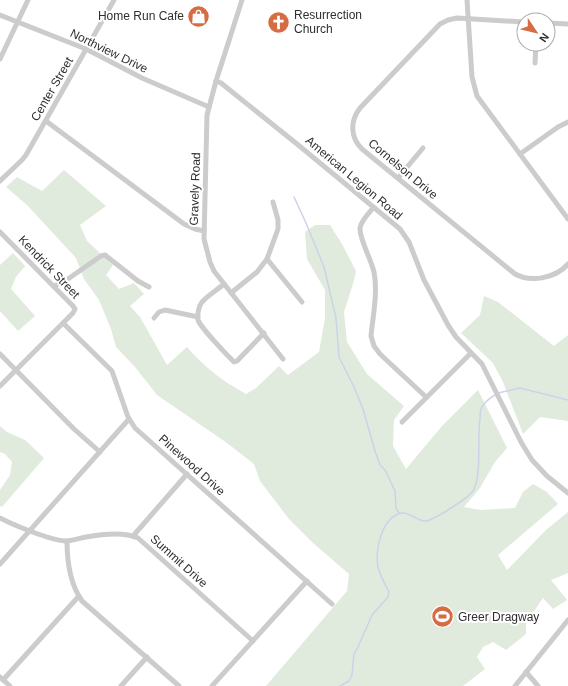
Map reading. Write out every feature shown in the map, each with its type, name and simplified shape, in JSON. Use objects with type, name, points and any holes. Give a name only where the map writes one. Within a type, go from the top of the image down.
[{"type":"street","points":[[0,59],[28,0]]},
{"type":"street","name":"Center Street","points":[[0,181],[22,160],[46,121],[114,0]]},
{"type":"street","name":"Gravely Road","points":[[242,0],[209,107],[207,120],[204,239],[210,262],[224,284],[283,358]]},
{"type":"street","points":[[468,0],[472,77],[475,90],[481,101],[568,219]]},
{"type":"street","name":"Northview Drive","points":[[0,15],[17,23],[64,39],[144,79],[209,107]]},
{"type":"street","name":"Cornelson Drive","points":[[516,22],[454,18],[440,24],[360,108],[354,116],[352,130],[357,144],[518,275],[530,278],[552,276],[561,271],[568,264]]},
{"type":"street","points":[[556,23],[568,24]]},
{"type":"street","points":[[535,63],[536,52]]},
{"type":"street","name":"American Legion Road","points":[[216,81],[297,144],[373,208],[395,224],[407,238],[424,280],[448,325],[456,337],[482,364],[521,442],[532,460],[547,476],[568,493]]},
{"type":"street","points":[[46,121],[184,224],[204,231]]},
{"type":"street","points":[[520,154],[558,127],[568,122]]},
{"type":"street","points":[[398,178],[423,148]]},
{"type":"street","points":[[231,293],[257,272],[267,260],[278,228],[278,220],[273,202]]},
{"type":"street","points":[[373,208],[360,227],[361,236],[374,273],[375,291],[372,336],[373,342],[380,354],[426,397]]},
{"type":"street","name":"Kendrick Street","points":[[0,232],[74,307],[73,313],[0,386]]},
{"type":"street","points":[[54,286],[65,281],[101,256],[105,255],[138,281],[149,287]]},
{"type":"street","points":[[267,260],[302,302]]},
{"type":"street","points":[[224,284],[202,302],[198,312],[198,320],[204,328],[234,362],[237,361],[264,334]]},
{"type":"street","points":[[154,318],[159,312],[164,310],[198,317]]},
{"type":"street","name":"Pinewood Drive","points":[[63,323],[112,371],[129,419],[135,428],[332,604]]},
{"type":"street","points":[[402,422],[472,353]]},
{"type":"street","points":[[0,354],[74,429],[100,452]]},
{"type":"street","points":[[0,564],[129,419]]},
{"type":"street","points":[[133,536],[187,474]]},
{"type":"street","name":"Summit Drive","points":[[0,518],[61,540],[100,535],[133,536],[143,541],[253,641]]},
{"type":"street","points":[[67,540],[68,566],[71,578],[79,596],[86,605],[179,686]]},
{"type":"street","points":[[212,686],[307,581]]},
{"type":"street","points":[[10,686],[2,679],[79,596]]},
{"type":"street","points":[[515,686],[568,620]]},
{"type":"street","points":[[121,686],[147,657]]},
{"type":"street","points":[[526,672],[538,686]]},
{"type":"shaded area","points":[[64,170],[106,206],[80,225],[87,241],[113,265],[106,275],[119,289],[134,283],[144,294],[130,306],[140,317],[167,365],[187,347],[215,374],[246,394],[256,388],[279,366],[288,375],[319,352],[325,318],[325,290],[307,259],[305,232],[315,225],[330,225],[356,271],[344,312],[347,342],[367,374],[404,406],[394,420],[393,446],[406,469],[442,426],[478,390],[507,448],[495,462],[480,488],[464,507],[481,510],[515,508],[523,492],[533,484],[547,492],[558,504],[498,555],[507,570],[546,530],[568,512],[568,573],[551,580],[567,600],[553,609],[543,598],[526,623],[526,634],[506,650],[493,642],[483,647],[477,657],[485,669],[463,686],[266,686],[347,591],[349,574],[313,543],[289,519],[260,481],[254,464],[227,443],[157,395],[135,367],[116,347],[111,329],[99,300],[84,279],[76,258],[27,205],[6,187],[17,177],[42,191]]},
{"type":"shaded area","points":[[13,253],[25,266],[16,277],[11,289],[35,316],[18,331],[0,311],[0,265]]},
{"type":"shaded area","points":[[484,296],[498,302],[554,346],[568,335],[568,421],[540,417],[523,434],[503,382],[493,363],[461,333],[480,315]]},
{"type":"shaded area","points":[[0,426],[7,432],[25,440],[44,458],[2,507],[0,506],[0,490],[10,475],[12,462],[5,454],[0,452]]},
{"type":"waterway","points":[[294,197],[324,267],[336,318],[339,357],[363,409],[380,465],[385,470],[395,491],[396,508],[399,513]]},
{"type":"waterway","points":[[498,393],[520,388],[568,400]]},
{"type":"waterway","points":[[340,686],[349,681],[352,675],[354,654],[372,615],[388,597],[389,592],[380,574],[377,560],[380,537],[383,530],[392,518],[401,513],[408,514],[424,521],[434,518],[457,504],[473,491],[476,484],[478,467],[480,411],[485,403],[495,395]]},
{"type":"place","name":"Home Run Cafe","points":[[199,16]]},
{"type":"place","name":"Resurrection Church","points":[[278,22]]},
{"type":"place","name":"Greer Dragway","points":[[443,617]]}]
